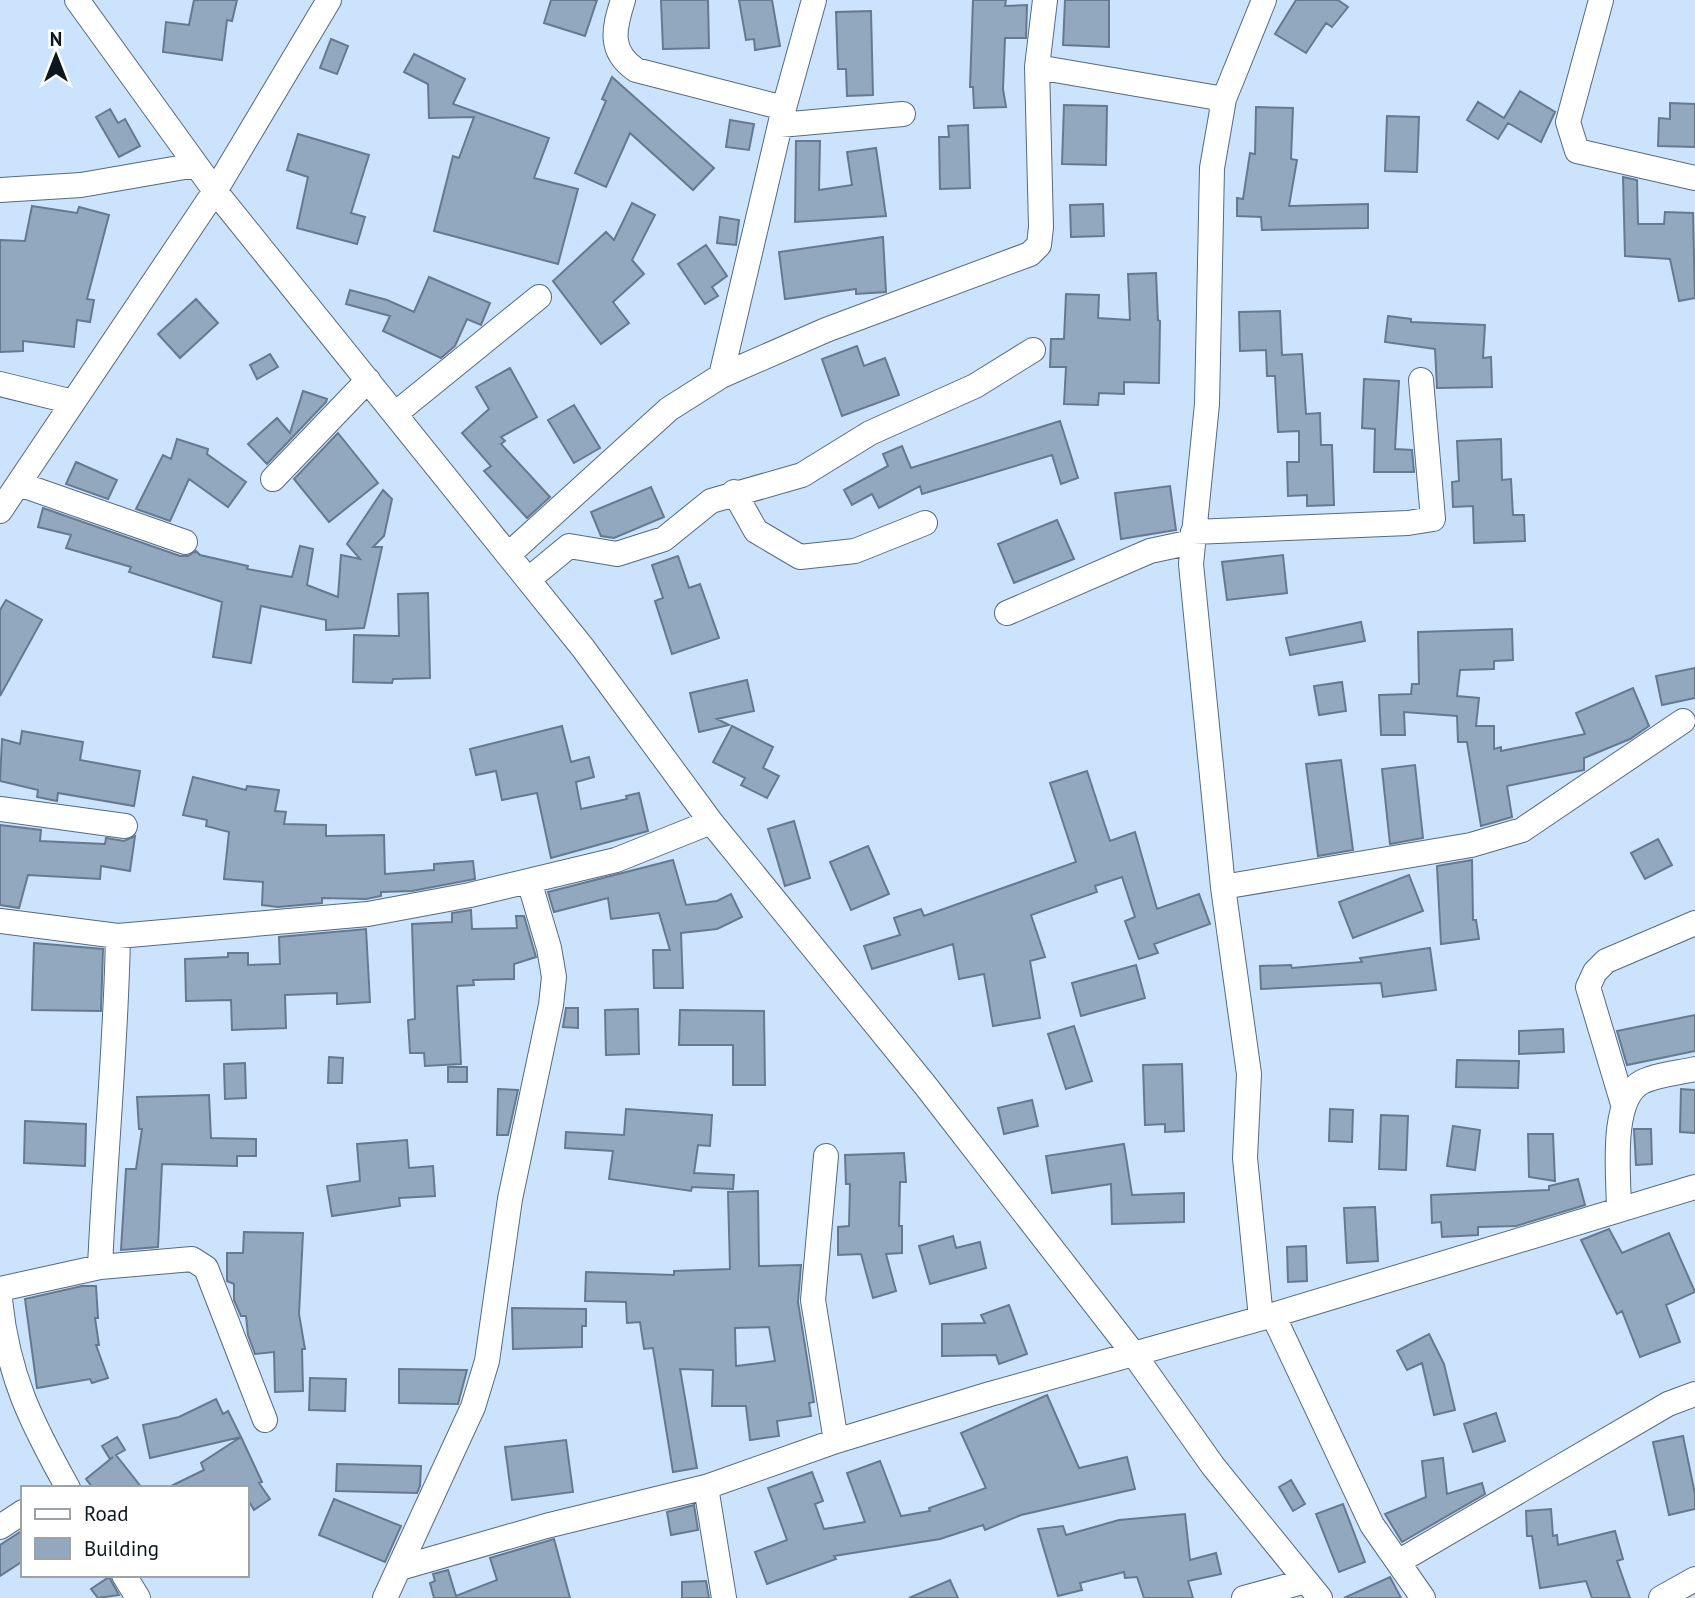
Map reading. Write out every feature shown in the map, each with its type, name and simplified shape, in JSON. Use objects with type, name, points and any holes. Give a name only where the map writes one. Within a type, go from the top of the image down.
[{"type":"street","points":[[77,0],[215,191],[509,554],[711,822],[925,1085],[1133,1353],[1213,1466],[1313,1589]]},
{"type":"street","points":[[0,511],[215,191],[329,0]]},
{"type":"street","points":[[623,0],[615,39],[621,60],[636,70],[782,116],[903,114]]},
{"type":"street","points":[[721,376],[782,116],[814,0]]},
{"type":"street","points":[[509,554],[668,409],[721,376],[826,330],[1030,254],[1039,245],[1041,227],[1037,67],[1045,0]]},
{"type":"street","points":[[1264,0],[1224,99],[1212,168],[1208,404],[1193,537],[1197,647],[1223,887],[1249,1074],[1245,1158],[1267,1316],[1372,1525],[1423,1598]]},
{"type":"street","points":[[1601,0],[1568,122],[1577,151],[1695,178]]},
{"type":"street","points":[[1037,67],[1224,99]]},
{"type":"street","points":[[0,190],[81,185],[196,165]]},
{"type":"street","points":[[395,414],[539,297]]},
{"type":"street","points":[[528,579],[569,546],[617,554],[664,539],[711,501],[734,492],[802,475],[870,433],[975,386],[1033,350]]},
{"type":"street","points":[[273,479],[368,380]]},
{"type":"street","points":[[1007,612],[1150,551],[1193,537],[1408,523],[1433,519],[1421,380]]},
{"type":"street","points":[[0,384],[73,402]]},
{"type":"street","points":[[19,484],[185,542]]},
{"type":"street","points":[[734,492],[756,531],[800,556],[855,551],[925,523]]},
{"type":"street","points":[[1223,887],[1471,845],[1522,830],[1683,721]]},
{"type":"street","points":[[0,809],[125,826]]},
{"type":"street","points":[[0,921],[118,936],[368,914],[616,860],[711,822]]},
{"type":"street","points":[[386,1598],[473,1407],[487,1361],[510,1199],[551,1005],[554,977],[529,881]]},
{"type":"street","points":[[1623,1104],[1588,987],[1595,972],[1606,961],[1695,923]]},
{"type":"street","points":[[100,1266],[105,1143],[117,1019],[118,936]]},
{"type":"street","points":[[1619,1210],[1619,1119],[1623,1104],[1630,1092],[1642,1082],[1695,1069]]},
{"type":"street","points":[[826,1156],[813,1300],[836,1441]]},
{"type":"street","points":[[400,1568],[546,1526],[706,1487],[836,1441],[1267,1316],[1695,1187]]},
{"type":"street","points":[[0,1289],[100,1266],[192,1259],[206,1268],[265,1420]]},
{"type":"street","points":[[0,1300],[3,1331],[16,1381],[29,1417],[64,1486]]},
{"type":"street","points":[[1398,1562],[1668,1404],[1695,1394]]},
{"type":"street","points":[[706,1487],[724,1598]]},
{"type":"street","points":[[0,1528],[21,1513]]},
{"type":"street","points":[[125,1577],[138,1598]]},
{"type":"street","points":[[1661,1598],[1695,1580]]},
{"type":"street","points":[[1244,1598],[1313,1589]]},
{"type":"building","points":[[194,0],[237,0],[232,21],[227,20],[222,60],[163,52],[166,22],[189,25]]},
{"type":"building","points":[[551,0],[597,0],[585,36],[544,23]]},
{"type":"building","points":[[661,0],[708,0],[709,48],[663,49]]},
{"type":"building","points":[[739,0],[772,0],[780,46],[755,50],[754,39],[746,40]]},
{"type":"building","points":[[973,0],[1006,0],[1005,6],[1027,5],[1026,38],[1005,38],[1003,89],[1006,107],[974,108],[973,87],[970,87]]},
{"type":"building","points":[[1065,0],[1109,0],[1109,47],[1063,45]]},
{"type":"building","points":[[1296,0],[1338,0],[1348,7],[1332,27],[1326,23],[1306,53],[1275,34]]},
{"type":"building","points":[[871,11],[873,95],[847,96],[846,69],[838,69],[836,12]]},
{"type":"building","points":[[331,39],[348,46],[337,74],[320,68]]},
{"type":"building","points":[[414,54],[465,79],[453,104],[549,138],[534,178],[578,189],[558,264],[434,231],[453,156],[459,158],[474,117],[429,118],[428,84],[404,72]]},
{"type":"building","points":[[612,77],[714,168],[693,190],[630,133],[606,187],[575,173],[606,101],[602,99]]},
{"type":"building","points":[[1520,91],[1555,112],[1541,142],[1508,123],[1498,139],[1467,120],[1478,102],[1504,118]]},
{"type":"building","points":[[1670,103],[1695,104],[1695,147],[1658,146],[1659,118],[1670,119]]},
{"type":"building","points":[[1064,105],[1107,106],[1106,165],[1062,164]]},
{"type":"building","points":[[1256,107],[1293,108],[1291,159],[1297,160],[1289,206],[1368,204],[1368,228],[1262,230],[1261,217],[1237,216],[1237,198],[1243,199],[1250,153],[1255,154]]},
{"type":"building","points":[[110,109],[118,123],[125,119],[140,146],[119,157],[96,117]]},
{"type":"building","points":[[1387,116],[1419,117],[1417,172],[1385,171]]},
{"type":"building","points":[[730,120],[754,124],[749,150],[726,147]]},
{"type":"building","points":[[968,125],[970,188],[940,189],[939,137],[949,137],[948,126]]},
{"type":"building","points":[[298,134],[369,155],[351,213],[365,217],[357,244],[297,228],[308,177],[287,170]]},
{"type":"building","points":[[796,141],[820,141],[819,190],[852,185],[847,152],[876,148],[886,216],[795,222]]},
{"type":"building","points":[[1623,177],[1637,180],[1638,224],[1664,224],[1665,212],[1693,213],[1695,298],[1679,301],[1670,259],[1625,256]]},
{"type":"building","points":[[632,203],[655,215],[632,260],[644,274],[613,302],[629,323],[601,344],[553,281],[606,232],[614,240]]},
{"type":"building","points":[[1103,204],[1104,236],[1071,237],[1070,205]]},
{"type":"building","points":[[32,206],[77,213],[79,207],[109,215],[87,299],[94,300],[90,322],[77,320],[74,347],[23,341],[23,351],[0,352],[0,240],[25,241]]},
{"type":"building","points":[[720,217],[739,220],[736,245],[717,243]]},
{"type":"building","points":[[883,237],[886,292],[856,294],[856,289],[785,299],[779,252]]},
{"type":"building","points":[[706,245],[727,276],[712,287],[718,296],[705,304],[678,264]]},
{"type":"building","points":[[1156,273],[1160,321],[1159,383],[1124,382],[1124,394],[1099,393],[1098,405],[1064,404],[1066,367],[1050,367],[1051,339],[1064,339],[1066,294],[1099,295],[1098,318],[1130,320],[1128,274]]},
{"type":"building","points":[[429,277],[490,303],[481,325],[467,319],[455,346],[441,358],[383,331],[390,316],[346,304],[350,290],[387,300],[414,312]]},
{"type":"building","points":[[196,299],[218,323],[180,358],[158,334]]},
{"type":"building","points":[[1280,311],[1282,355],[1302,354],[1306,414],[1320,413],[1321,445],[1332,445],[1334,505],[1307,506],[1307,495],[1288,496],[1287,462],[1299,462],[1299,431],[1278,432],[1275,376],[1267,376],[1266,350],[1240,351],[1239,312]]},
{"type":"building","points":[[1388,316],[1411,319],[1411,322],[1485,325],[1483,358],[1491,357],[1492,387],[1437,388],[1435,349],[1385,342]]},
{"type":"building","points":[[857,346],[864,366],[885,358],[899,395],[842,416],[822,359]]},
{"type":"building","points":[[270,354],[278,367],[257,379],[250,365]]},
{"type":"building","points":[[510,368],[537,417],[501,437],[505,441],[501,444],[550,497],[527,518],[484,471],[491,466],[462,433],[489,409],[476,387]]},
{"type":"building","points":[[1364,379],[1399,381],[1395,449],[1412,450],[1414,472],[1374,472],[1375,429],[1362,428]]},
{"type":"building","points":[[303,391],[327,399],[326,402],[267,464],[248,444],[277,418],[290,433]]},
{"type":"building","points":[[574,405],[600,448],[574,463],[548,420]]},
{"type":"building","points":[[1060,421],[1078,478],[1061,484],[1052,455],[922,494],[920,486],[879,508],[872,494],[852,505],[844,490],[888,466],[883,454],[902,446],[911,468]]},
{"type":"building","points":[[338,433],[378,483],[329,522],[294,479]]},
{"type":"building","points":[[177,439],[208,449],[207,454],[246,482],[228,507],[189,479],[170,521],[136,509],[163,455],[171,459]]},
{"type":"building","points":[[1501,439],[1502,480],[1511,479],[1513,515],[1524,515],[1525,541],[1474,543],[1473,506],[1453,507],[1452,482],[1459,481],[1457,441]]},
{"type":"building","points":[[76,462],[117,480],[108,499],[66,484]]},
{"type":"building","points":[[1170,486],[1176,530],[1121,539],[1115,493]]},
{"type":"building","points":[[651,487],[664,517],[614,538],[601,536],[591,512]]},
{"type":"building","points":[[383,490],[392,499],[384,536],[373,547],[382,547],[364,628],[326,630],[326,620],[261,606],[251,663],[213,657],[222,602],[129,572],[131,567],[66,548],[71,535],[38,527],[43,508],[180,556],[188,556],[196,551],[200,555],[248,566],[247,569],[292,577],[300,546],[313,549],[307,585],[338,597],[341,555],[360,559],[347,544]]},
{"type":"building","points":[[1057,520],[1074,559],[1014,583],[998,544]]},
{"type":"building","points":[[1283,555],[1287,593],[1227,600],[1222,562]]},
{"type":"building","points":[[678,556],[689,588],[700,584],[719,638],[672,654],[655,601],[663,598],[652,565]]},
{"type":"building","points":[[428,593],[430,678],[393,679],[392,683],[353,682],[354,635],[399,636],[398,594]]},
{"type":"building","points":[[6,600],[42,620],[0,696],[0,610]]},
{"type":"building","points":[[1361,622],[1365,641],[1290,655],[1286,638]]},
{"type":"building","points":[[1512,629],[1513,660],[1494,661],[1494,669],[1460,670],[1457,696],[1479,698],[1476,726],[1494,726],[1494,749],[1501,747],[1501,751],[1585,734],[1576,713],[1633,688],[1649,726],[1630,739],[1584,758],[1584,770],[1507,786],[1512,817],[1481,826],[1467,742],[1458,742],[1457,716],[1404,712],[1405,735],[1381,735],[1379,695],[1411,694],[1412,684],[1419,684],[1418,632]]},
{"type":"building","points":[[1695,668],[1695,698],[1662,705],[1656,676]]},
{"type":"building","points":[[747,680],[754,711],[717,719],[729,725],[699,732],[690,693]]},
{"type":"building","points":[[1342,682],[1346,711],[1319,715],[1314,686]]},
{"type":"building","points":[[562,726],[571,762],[589,757],[594,777],[576,782],[581,809],[627,799],[626,796],[639,793],[648,831],[551,858],[537,793],[502,800],[496,771],[476,775],[470,749]]},
{"type":"building","points":[[732,726],[773,747],[763,768],[779,776],[767,798],[741,785],[745,778],[713,762]]},
{"type":"building","points":[[22,731],[83,742],[80,760],[140,771],[134,806],[58,793],[57,801],[37,797],[38,790],[0,781],[2,739],[20,744]]},
{"type":"building","points":[[1341,760],[1353,850],[1318,856],[1306,764]]},
{"type":"building","points":[[1415,765],[1423,838],[1390,844],[1382,769]]},
{"type":"building","points":[[1087,771],[1110,841],[1135,832],[1157,909],[1199,894],[1210,924],[1154,944],[1158,953],[1139,959],[1125,921],[1135,917],[1122,877],[1095,886],[1097,892],[1031,915],[1045,957],[1030,961],[1040,1018],[993,1026],[984,974],[959,979],[953,944],[872,969],[864,946],[900,935],[894,918],[921,909],[924,916],[1076,862],[1050,783]]},
{"type":"building","points":[[193,777],[246,790],[247,786],[279,790],[275,811],[286,812],[284,824],[326,825],[326,836],[384,835],[385,874],[434,870],[434,864],[473,861],[475,879],[412,891],[381,892],[381,896],[366,899],[322,898],[322,903],[278,907],[262,905],[263,882],[224,879],[229,832],[206,826],[207,820],[183,815]]},
{"type":"building","points":[[794,821],[810,878],[785,886],[768,829]]},
{"type":"building","points":[[0,825],[41,830],[40,841],[105,844],[106,838],[124,841],[135,836],[130,871],[101,866],[100,879],[28,875],[19,908],[0,905]]},
{"type":"building","points":[[1658,839],[1672,865],[1645,879],[1631,853]]},
{"type":"building","points":[[868,846],[889,894],[851,910],[830,862]]},
{"type":"building","points":[[673,860],[686,905],[717,901],[731,894],[742,917],[717,929],[681,933],[683,988],[654,988],[653,950],[670,950],[659,913],[611,919],[608,898],[554,912],[548,892]]},
{"type":"building","points":[[1472,860],[1473,920],[1476,920],[1479,939],[1441,944],[1437,866]]},
{"type":"building","points":[[1409,875],[1423,911],[1353,938],[1339,902]]},
{"type":"building","points":[[471,910],[472,929],[517,928],[516,916],[524,916],[536,957],[514,964],[514,979],[473,980],[474,985],[457,986],[461,1064],[425,1066],[424,1053],[410,1053],[408,1020],[415,1019],[412,924],[452,922],[452,913]]},
{"type":"building","points":[[366,929],[370,1002],[337,1004],[337,993],[285,995],[286,1028],[232,1030],[231,1000],[186,1001],[185,959],[248,953],[248,965],[280,964],[279,937]]},
{"type":"building","points":[[34,943],[103,949],[101,1011],[32,1010]]},
{"type":"building","points":[[1430,948],[1436,990],[1383,997],[1381,983],[1261,989],[1260,966],[1291,965],[1292,968],[1362,962],[1360,958]]},
{"type":"building","points":[[1136,965],[1145,998],[1081,1016],[1072,983]]},
{"type":"building","points":[[566,1008],[578,1008],[578,1028],[563,1027]]},
{"type":"building","points":[[638,1009],[639,1054],[606,1055],[605,1010]]},
{"type":"building","points":[[680,1010],[764,1011],[765,1085],[733,1085],[733,1045],[679,1045]]},
{"type":"building","points":[[1695,1015],[1695,1051],[1627,1065],[1617,1031]]},
{"type":"building","points":[[1074,1026],[1092,1081],[1066,1089],[1048,1034]]},
{"type":"building","points":[[1563,1029],[1564,1052],[1519,1054],[1519,1031]]},
{"type":"building","points":[[329,1057],[343,1058],[342,1083],[328,1083]]},
{"type":"building","points":[[1457,1060],[1519,1061],[1518,1088],[1456,1087]]},
{"type":"building","points":[[245,1063],[246,1098],[225,1099],[224,1064]]},
{"type":"building","points":[[1182,1064],[1184,1131],[1165,1132],[1165,1124],[1145,1125],[1143,1065]]},
{"type":"building","points":[[448,1067],[467,1067],[467,1082],[448,1082]]},
{"type":"building","points":[[498,1089],[518,1090],[508,1135],[497,1135]]},
{"type":"building","points":[[1681,1089],[1695,1090],[1695,1133],[1680,1132]]},
{"type":"building","points":[[209,1095],[211,1138],[256,1139],[256,1156],[237,1156],[237,1166],[162,1164],[158,1247],[121,1250],[126,1169],[136,1169],[142,1129],[139,1129],[137,1097]]},
{"type":"building","points":[[1032,1100],[1038,1126],[1004,1134],[998,1108]]},
{"type":"building","points":[[626,1109],[712,1115],[710,1146],[698,1145],[694,1173],[734,1175],[733,1189],[692,1187],[691,1191],[609,1179],[613,1151],[565,1148],[566,1132],[624,1135]]},
{"type":"building","points":[[1330,1109],[1353,1110],[1352,1142],[1329,1141]]},
{"type":"building","points":[[1381,1115],[1408,1116],[1406,1170],[1379,1169]]},
{"type":"building","points":[[25,1121],[86,1124],[85,1166],[24,1163]]},
{"type":"building","points":[[1453,1126],[1480,1130],[1475,1170],[1447,1166]]},
{"type":"building","points":[[1634,1129],[1651,1129],[1652,1164],[1636,1165]]},
{"type":"building","points":[[1528,1134],[1553,1134],[1555,1181],[1529,1177]]},
{"type":"building","points":[[407,1140],[409,1168],[433,1166],[435,1196],[399,1198],[400,1206],[332,1216],[327,1186],[360,1181],[357,1144]]},
{"type":"building","points":[[1124,1144],[1132,1195],[1184,1193],[1184,1222],[1112,1224],[1111,1184],[1052,1193],[1046,1156]]},
{"type":"building","points":[[904,1153],[906,1182],[900,1182],[899,1226],[902,1226],[902,1253],[886,1254],[896,1291],[873,1298],[861,1254],[838,1255],[838,1227],[849,1226],[850,1184],[846,1184],[845,1155]]},
{"type":"building","points":[[1578,1179],[1585,1205],[1516,1226],[1478,1227],[1478,1235],[1442,1237],[1441,1222],[1432,1223],[1431,1195],[1549,1190],[1549,1186]]},
{"type":"building","points":[[758,1191],[759,1266],[801,1265],[798,1302],[814,1402],[809,1403],[811,1416],[777,1421],[779,1436],[750,1440],[746,1406],[712,1406],[713,1370],[680,1369],[697,1468],[673,1472],[653,1348],[644,1349],[640,1322],[627,1323],[626,1302],[585,1301],[586,1272],[674,1275],[674,1271],[730,1269],[728,1192]],"holes":[[[769,1327],[775,1361],[736,1366],[735,1328]]]},
{"type":"building","points":[[1375,1207],[1378,1261],[1347,1263],[1344,1208]]},
{"type":"building","points":[[1609,1229],[1622,1253],[1669,1233],[1695,1292],[1666,1305],[1680,1342],[1640,1357],[1622,1311],[1617,1314],[1581,1240]]},
{"type":"building","points":[[244,1232],[303,1233],[299,1314],[305,1349],[302,1349],[303,1391],[275,1392],[274,1352],[255,1354],[248,1335],[246,1316],[241,1316],[234,1300],[234,1284],[227,1281],[227,1253],[243,1253]]},
{"type":"building","points":[[953,1236],[956,1248],[980,1242],[986,1268],[930,1284],[919,1246]]},
{"type":"building","points":[[1306,1246],[1307,1281],[1288,1282],[1287,1247]]},
{"type":"building","points":[[82,1286],[96,1286],[98,1318],[95,1318],[99,1345],[96,1345],[108,1378],[92,1383],[90,1379],[37,1388],[25,1299]]},
{"type":"building","points":[[1009,1305],[1027,1354],[999,1364],[996,1355],[942,1356],[942,1324],[985,1323],[981,1315]]},
{"type":"building","points":[[512,1308],[586,1309],[586,1326],[582,1326],[582,1347],[513,1349]]},
{"type":"building","points":[[1429,1334],[1444,1364],[1455,1410],[1434,1415],[1422,1363],[1407,1370],[1397,1351]]},
{"type":"building","points":[[399,1369],[467,1370],[458,1404],[399,1403]]},
{"type":"building","points":[[310,1378],[346,1379],[345,1411],[309,1410]]},
{"type":"building","points":[[1047,1395],[1079,1468],[1127,1457],[1135,1489],[1021,1515],[985,1530],[983,1525],[940,1539],[834,1556],[836,1559],[767,1584],[755,1552],[787,1540],[768,1488],[812,1472],[823,1501],[815,1504],[824,1529],[865,1522],[847,1473],[880,1461],[901,1516],[930,1511],[929,1508],[986,1488],[961,1433]]},
{"type":"building","points":[[216,1399],[223,1414],[228,1411],[241,1437],[150,1458],[143,1425],[179,1417]]},
{"type":"building","points":[[1496,1413],[1505,1441],[1473,1452],[1464,1424]]},
{"type":"building","points":[[1683,1436],[1695,1494],[1695,1509],[1669,1515],[1653,1442]]},
{"type":"building","points":[[117,1437],[125,1450],[116,1455],[140,1486],[91,1486],[86,1479],[113,1457],[110,1459],[102,1446]]},
{"type":"building","points":[[241,1437],[262,1482],[259,1483],[270,1499],[254,1510],[248,1500],[248,1486],[171,1486],[204,1470],[201,1463]]},
{"type":"building","points":[[566,1440],[573,1492],[512,1500],[505,1447]]},
{"type":"building","points":[[1443,1458],[1447,1494],[1482,1483],[1485,1494],[1402,1542],[1385,1514],[1426,1497],[1422,1461]]},
{"type":"building","points":[[337,1464],[421,1466],[420,1486],[417,1493],[336,1491]]},
{"type":"building","points":[[1291,1480],[1305,1504],[1293,1511],[1279,1487]]},
{"type":"building","points":[[334,1499],[401,1526],[385,1562],[319,1535]]},
{"type":"building","points":[[1343,1504],[1365,1562],[1339,1572],[1316,1514]]},
{"type":"building","points":[[694,1505],[698,1530],[671,1535],[667,1512]]},
{"type":"building","points":[[1551,1509],[1553,1536],[1557,1535],[1558,1545],[1615,1531],[1623,1559],[1617,1561],[1630,1598],[1592,1598],[1586,1581],[1540,1588],[1532,1536],[1527,1536],[1526,1511]]},
{"type":"building","points":[[1185,1514],[1190,1560],[1216,1553],[1221,1574],[1188,1581],[1193,1598],[1144,1598],[1137,1577],[1125,1578],[1124,1572],[1080,1583],[1082,1590],[1058,1596],[1038,1529],[1063,1526],[1066,1535],[1119,1520]]},
{"type":"building","points":[[21,1531],[21,1562],[0,1576],[0,1545]]},
{"type":"building","points":[[554,1539],[570,1598],[434,1598],[430,1583],[435,1581],[433,1574],[448,1570],[456,1596],[497,1580],[490,1558]]},
{"type":"building","points":[[109,1577],[119,1595],[98,1598],[91,1589]]},
{"type":"building","points":[[1390,1577],[1401,1598],[1344,1598]]},
{"type":"building","points":[[950,1580],[958,1598],[909,1598]]},
{"type":"building","points":[[706,1581],[709,1598],[682,1598],[682,1582]]}]
